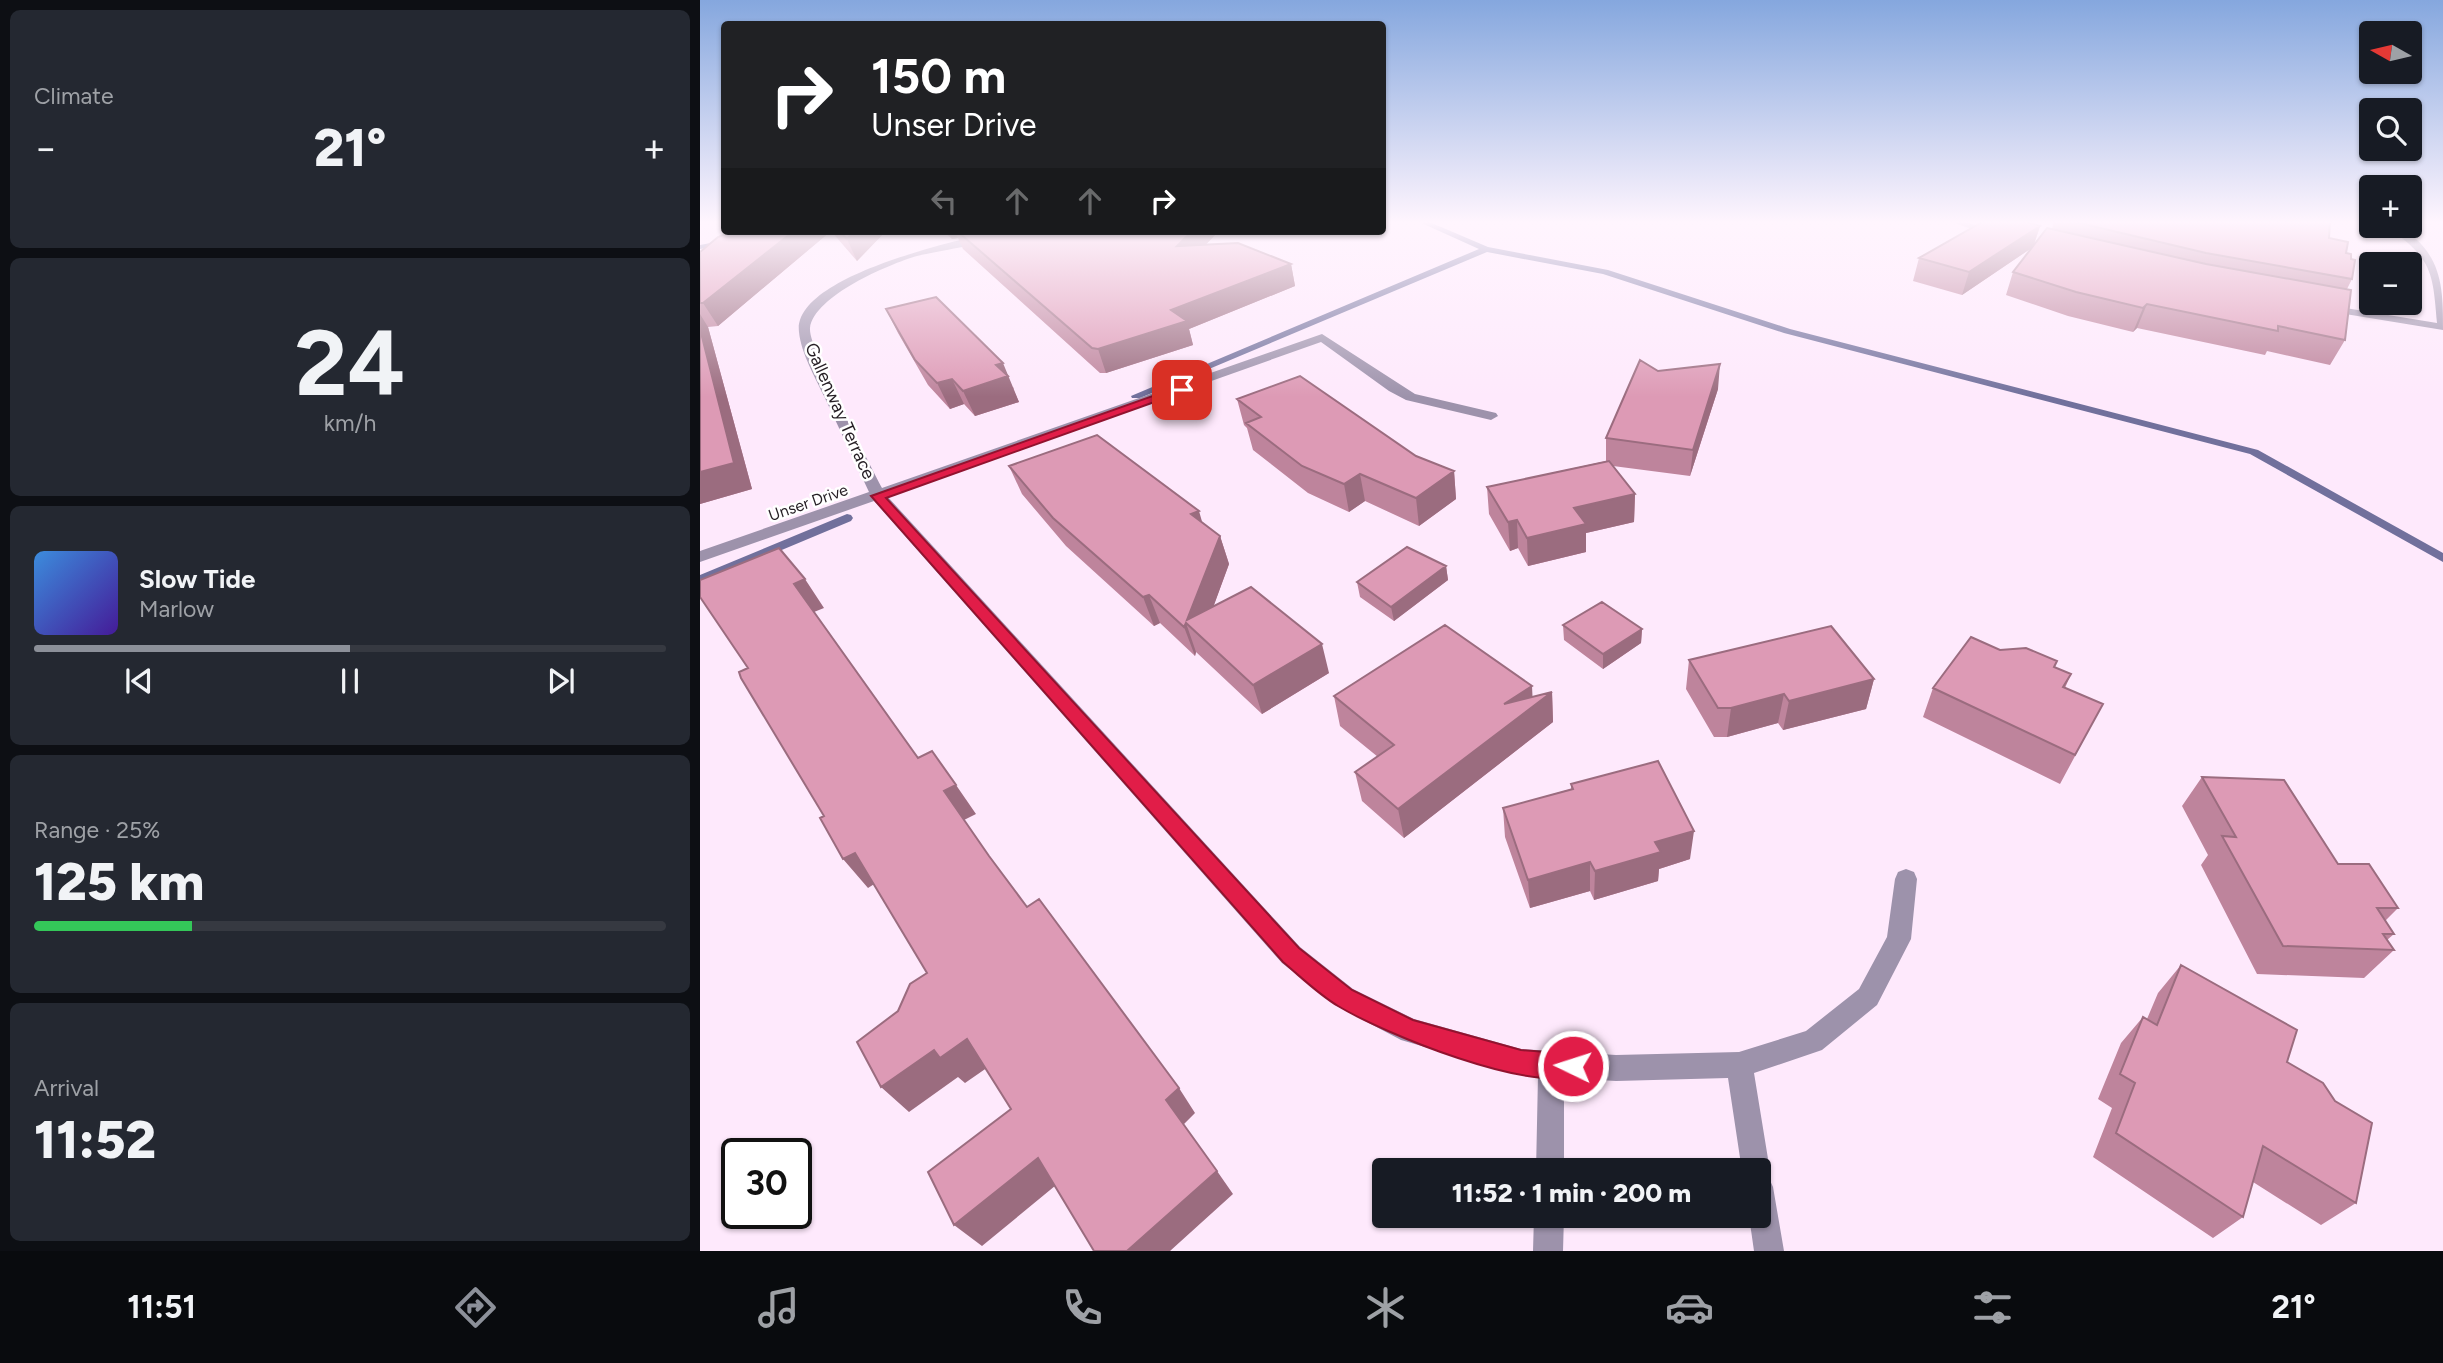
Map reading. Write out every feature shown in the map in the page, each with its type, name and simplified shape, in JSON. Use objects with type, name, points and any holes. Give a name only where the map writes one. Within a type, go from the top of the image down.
[{"type":"street","name":"Gallenway Terrace","points":[[853,279],[821,301],[808,316],[804,330],[818,370],[877,496],[1291,955],[1344,997],[1410,1031],[1521,1062],[1616,1068],[1739,1065],[1813,1041],[1868,997],[1899,939],[1906,879]]},
{"type":"street","points":[[2310,305],[2443,326],[2438,279]]},
{"type":"street","name":"Unser Drive","points":[[700,557],[1322,338],[1393,388],[1411,397],[1491,416]]},
{"type":"street","points":[[1550,1158],[1551,1065]]},
{"type":"street","points":[[1739,1065],[1754,1158]]},
{"type":"street","points":[[1549,1228],[1549,1251]]},
{"type":"street","points":[[1765,1228],[1769,1251]]},
{"type":"building","points":[[700,279],[733,279],[703,303],[700,303]]},
{"type":"building","points":[[1013,279],[1251,279],[1171,310],[1187,321],[1098,349],[1092,348]]},
{"type":"building","points":[[2036,279],[2292,279],[2351,290],[2345,340],[2278,326],[2278,331],[2147,304],[2143,308]]},
{"type":"building","points":[[936,297],[1003,363],[996,365],[1008,376],[963,391],[952,379],[937,383],[915,360],[886,309]]},
{"type":"building","points":[[700,329],[734,463],[700,472]]},
{"type":"building","points":[[1640,360],[1658,371],[1720,364],[1693,450],[1606,438]]},
{"type":"building","points":[[1300,376],[1416,456],[1454,471],[1416,498],[1360,474],[1344,484],[1302,466],[1246,423],[1261,417],[1237,399]]},
{"type":"building","points":[[1097,435],[1199,511],[1191,514],[1220,536],[1187,620],[1251,587],[1322,644],[1253,685],[1186,623],[1184,627],[1149,595],[1143,597],[1053,518],[1009,466]]},
{"type":"building","points":[[1609,461],[1635,494],[1574,508],[1586,524],[1527,538],[1517,520],[1508,522],[1487,487]]},
{"type":"building","points":[[1407,547],[1446,566],[1391,607],[1357,582]]},
{"type":"building","points":[[779,548],[805,579],[794,584],[918,758],[932,751],[956,785],[944,791],[989,856],[1027,907],[1039,899],[1179,1088],[1166,1100],[1217,1171],[1127,1251],[1094,1251],[1038,1158],[954,1225],[928,1172],[1011,1109],[967,1039],[940,1058],[934,1050],[881,1087],[857,1042],[898,1011],[910,984],[927,973],[855,853],[843,859],[820,818],[824,816],[741,678],[739,672],[748,668],[700,597],[700,580]]},
{"type":"building","points":[[1602,602],[1642,629],[1603,654],[1563,625]]},
{"type":"building","points":[[1445,625],[1532,686],[1504,704],[1552,692],[1398,809],[1355,772],[1394,745],[1334,696]]},
{"type":"building","points":[[1831,626],[1874,679],[1789,701],[1784,694],[1731,708],[1718,708],[1689,660]]},
{"type":"building","points":[[1971,637],[2000,650],[2026,648],[2057,661],[2054,667],[2071,674],[2063,687],[2103,704],[2075,755],[1933,688]]},
{"type":"building","points":[[1658,761],[1694,831],[1655,842],[1661,852],[1595,871],[1590,862],[1528,880],[1503,808],[1573,789],[1571,784]]},
{"type":"building","points":[[2202,777],[2284,780],[2338,864],[2369,864],[2398,908],[2377,908],[2394,934],[2383,934],[2394,950],[2283,946],[2222,836],[2236,837]]},
{"type":"building","points":[[2181,965],[2297,1030],[2287,1062],[2323,1083],[2335,1101],[2372,1123],[2356,1203],[2263,1146],[2243,1217],[2116,1133],[2135,1083],[2120,1074],[2143,1017],[2157,1025]]},
{"type":"waterway","points":[[1136,396],[1414,279]]},
{"type":"waterway","points":[[1628,279],[1787,331],[2254,452],[2443,558]]},
{"type":"waterway","points":[[700,580],[847,518]]},
{"type":"route","points":[[1182,390],[877,496],[1291,955],[1344,997],[1410,1031],[1521,1062],[1573,1066]]}]
